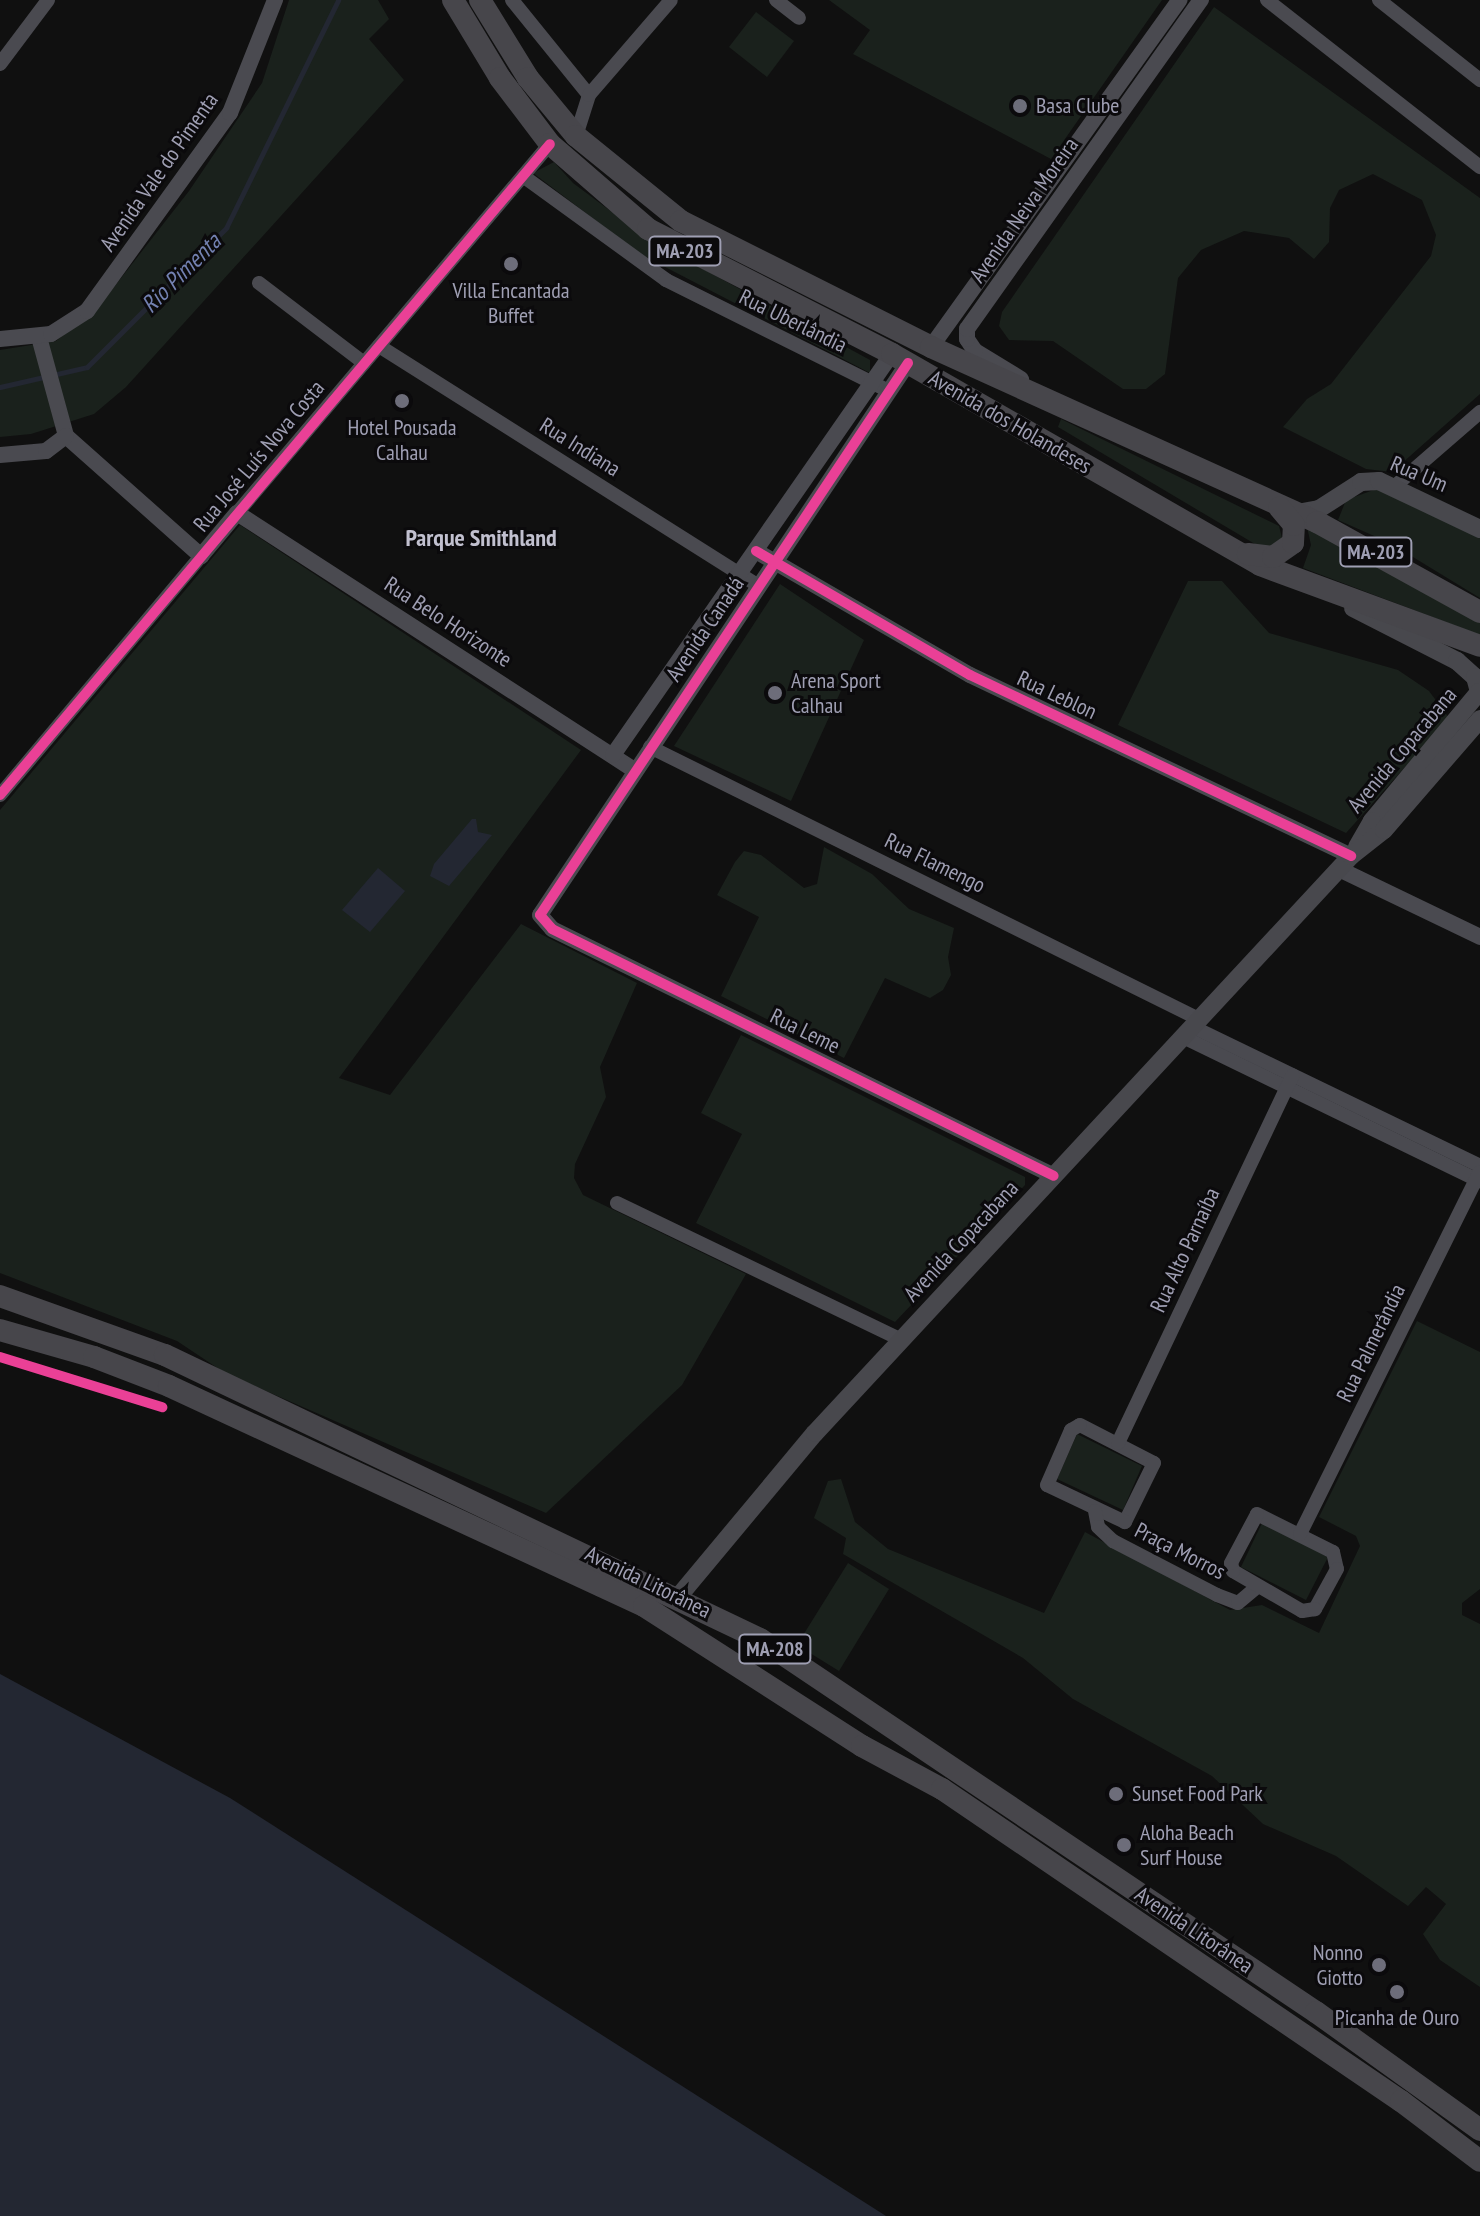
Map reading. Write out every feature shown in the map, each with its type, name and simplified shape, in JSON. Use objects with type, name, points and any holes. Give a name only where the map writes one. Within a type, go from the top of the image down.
[{"type":"main road","name":"Avenida dos Holandeses","points":[[453,0],[500,78],[550,144],[648,229],[900,359],[1232,549],[1304,583],[1480,646]]},
{"type":"main road","name":"Avenida dos Holandeses","points":[[480,0],[528,78],[576,136],[681,221],[931,347],[1297,513],[1480,612]]},
{"type":"main road","name":"Rua Um","points":[[1297,513],[1319,509],[1361,482],[1395,486],[1480,529]]},
{"type":"main road","points":[[1232,549],[1273,557],[1293,543],[1290,518],[1268,499]]},
{"type":"main road","name":"Avenida Copacabana","points":[[1304,583],[1457,661],[1478,685],[1473,704],[1372,821],[1345,863]]},
{"type":"main road","name":"Avenida Copacabana","points":[[679,1596],[815,1433],[1345,863],[1384,830],[1480,719]]},
{"type":"main road","name":"Avenida Litorânea","points":[[0,1296],[132,1341],[231,1385],[679,1596],[760,1639],[1328,2020],[1480,2130]]},
{"type":"main road","name":"Avenida Litorânea","points":[[0,1330],[67,1349],[169,1386],[621,1594],[768,1683],[862,1746],[942,1789],[1401,2101],[1480,2161]]},
{"type":"main road","points":[[67,1349],[87,1348],[128,1360],[135,1351],[132,1341]]},
{"type":"main road","points":[[169,1386],[166,1374],[174,1368],[231,1385]]},
{"type":"main road","points":[[768,1683],[797,1690],[836,1716],[852,1700]]},
{"type":"street","points":[[0,64],[48,0]]},
{"type":"street","name":"Avenida Vale do Pimenta","points":[[0,339],[39,337],[67,327],[87,311],[208,147],[243,87],[275,0]]},
{"type":"street","points":[[512,0],[589,95]]},
{"type":"street","points":[[576,136],[589,95],[671,0]]},
{"type":"street","points":[[776,0],[799,18]]},
{"type":"street","name":"Avenida Neiva Moreira","points":[[931,347],[1179,0]]},
{"type":"street","name":"Avenida Neiva Moreira","points":[[1077,412],[975,351],[967,329],[1201,0]]},
{"type":"street","points":[[1267,0],[1480,167]]},
{"type":"street","points":[[1379,0],[1480,80]]},
{"type":"street","name":"Rua José Luís Nova Costa","points":[[0,795],[550,144]]},
{"type":"street","name":"Rua Uberlândia","points":[[523,176],[666,280],[889,391]]},
{"type":"street","points":[[259,283],[364,363]]},
{"type":"street","points":[[39,337],[66,436],[201,556]]},
{"type":"street","name":"Rua Indiana","points":[[379,346],[758,586]]},
{"type":"street","name":"Avenida Canadá","points":[[613,755],[873,384],[900,359]]},
{"type":"street","name":"Avenida Canadá","points":[[541,919],[543,903],[889,391],[900,359]]},
{"type":"street","points":[[1395,486],[1480,412]]},
{"type":"street","points":[[0,455],[50,450],[66,436]]},
{"type":"street","name":"Rua Belo Horizonte","points":[[237,513],[634,770]]},
{"type":"street","name":"Rua Leblon","points":[[756,551],[970,675],[1345,863],[1480,937]]},
{"type":"street","name":"Rua Flamengo","points":[[650,747],[1290,1081],[1479,1174]]},
{"type":"street","name":"Rua Leme","points":[[541,919],[552,929],[1054,1176]]},
{"type":"street","name":"Rua Alto Parnaíba","points":[[1118,1443],[1290,1081]]},
{"type":"street","name":"Rua Palmerândia","points":[[1300,1534],[1479,1174]]},
{"type":"street","points":[[617,1203],[902,1340]]},
{"type":"street","points":[[1075,1427],[1118,1443],[1153,1460],[1154,1469],[1128,1521],[1095,1511],[1050,1488],[1047,1478],[1075,1427]]},
{"type":"street","name":"Praça Morros","points":[[1095,1511],[1098,1527],[1113,1541],[1217,1595],[1238,1603],[1257,1587]]},
{"type":"street","points":[[1261,1514],[1300,1534],[1337,1560],[1315,1609],[1302,1611],[1257,1587],[1237,1576],[1231,1563],[1254,1519],[1261,1514]]},
{"type":"shaded area","points":[[289,0],[378,0],[389,19],[369,39],[404,80],[126,387],[94,414],[31,434],[0,437],[0,350],[56,341],[96,310],[189,191],[262,83]]},
{"type":"shaded area","name":"Basa Clube","points":[[829,0],[1162,0],[1051,159],[853,54],[870,30]]},
{"type":"shaded area","points":[[1214,7],[1480,198],[1480,394],[1392,472],[1366,469],[1283,427],[1307,399],[1331,384],[1431,256],[1436,235],[1422,200],[1373,174],[1339,190],[1330,208],[1329,242],[1314,259],[1289,238],[1244,231],[1201,250],[1178,278],[1165,374],[1146,389],[1123,389],[1053,341],[1009,340],[999,326],[1002,312]]},
{"type":"shaded area","points":[[756,12],[794,41],[767,77],[729,47]]},
{"type":"shaded area","points":[[554,162],[573,183],[648,239],[870,360],[870,373],[640,254],[533,173]]},
{"type":"shaded area","points":[[1061,419],[1279,526],[1282,538],[1275,546],[1260,547],[1058,427]]},
{"type":"shaded area","points":[[1379,488],[1480,535],[1480,598],[1390,543],[1338,520],[1346,500]]},
{"type":"shaded area","points":[[240,525],[581,750],[339,1078],[390,1095],[521,924],[637,983],[600,1067],[606,1097],[575,1164],[574,1178],[583,1195],[746,1274],[682,1385],[546,1513],[225,1373],[177,1341],[0,1273],[0,810]]},
{"type":"shaded area","points":[[1307,527],[1480,623],[1480,635],[1303,568],[1311,545]]},
{"type":"shaded area","points":[[1188,581],[1222,581],[1269,633],[1398,670],[1429,691],[1449,718],[1346,833],[1118,725]]},
{"type":"shaded area","name":"Arena Sport Calhau","points":[[780,584],[864,640],[791,801],[674,746]]},
{"type":"shaded area","points":[[472,819],[476,819],[478,832],[492,835],[449,886],[430,876],[434,864]]},
{"type":"shaded area","points":[[824,847],[872,874],[909,909],[954,928],[948,957],[951,975],[943,990],[930,998],[885,978],[844,1058],[721,996],[759,917],[717,895],[735,862],[744,851],[761,855],[804,888],[817,884]]},
{"type":"shaded area","points":[[378,868],[405,891],[370,932],[342,910]]},
{"type":"shaded area","points":[[741,1035],[1025,1177],[1025,1185],[895,1322],[696,1223],[742,1134],[701,1113]]},
{"type":"shaded area","points":[[1417,1321],[1480,1352],[1480,1589],[1462,1603],[1462,1615],[1480,1624],[1480,1987],[1440,1960],[1423,1934],[1446,1904],[1426,1887],[1408,1906],[1336,1856],[1263,1824],[1212,1776],[1073,1699],[1023,1658],[843,1554],[846,1538],[814,1518],[828,1481],[841,1479],[855,1522],[888,1549],[1044,1613],[1085,1532],[1230,1610],[1262,1605],[1319,1633],[1360,1546],[1356,1536],[1319,1517]]},
{"type":"shaded area","points":[[1077,1434],[1142,1466],[1123,1510],[1057,1479]]},
{"type":"shaded area","points":[[1262,1523],[1328,1557],[1306,1600],[1241,1567]]},
{"type":"shaded area","points":[[848,1563],[889,1589],[839,1671],[797,1645]]},
{"type":"shaded area","points":[[0,1674],[230,1798],[886,2216],[0,2216]]},
{"type":"waterway","name":"Rio Pimenta","points":[[0,387],[87,367],[226,228],[338,0]]},
{"type":"cycle path","points":[[0,795],[550,144]]},
{"type":"cycle path","points":[[908,363],[540,915],[552,929],[1054,1176]]},
{"type":"cycle path","points":[[756,551],[970,675],[1351,856]]},
{"type":"cycle path","points":[[0,1357],[162,1407]]},
{"type":"place","name":"Basa Clube","points":[[1020,106]]},
{"type":"place","name":"Villa Encantada Buffet","points":[[511,264]]},
{"type":"place","name":"Hotel Pousada Calhau","points":[[402,401]]},
{"type":"place","name":"Arena Sport Calhau","points":[[775,693]]},
{"type":"place","name":"Sunset Food Park","points":[[1116,1794]]},
{"type":"place","name":"Aloha Beach Surf House","points":[[1124,1845]]},
{"type":"place","name":"Nonno Giotto","points":[[1379,1965]]},
{"type":"place","name":"Picanha de Ouro","points":[[1397,1992]]},
{"type":"district","name":"Parque Smithland","points":[[481,538]]}]
